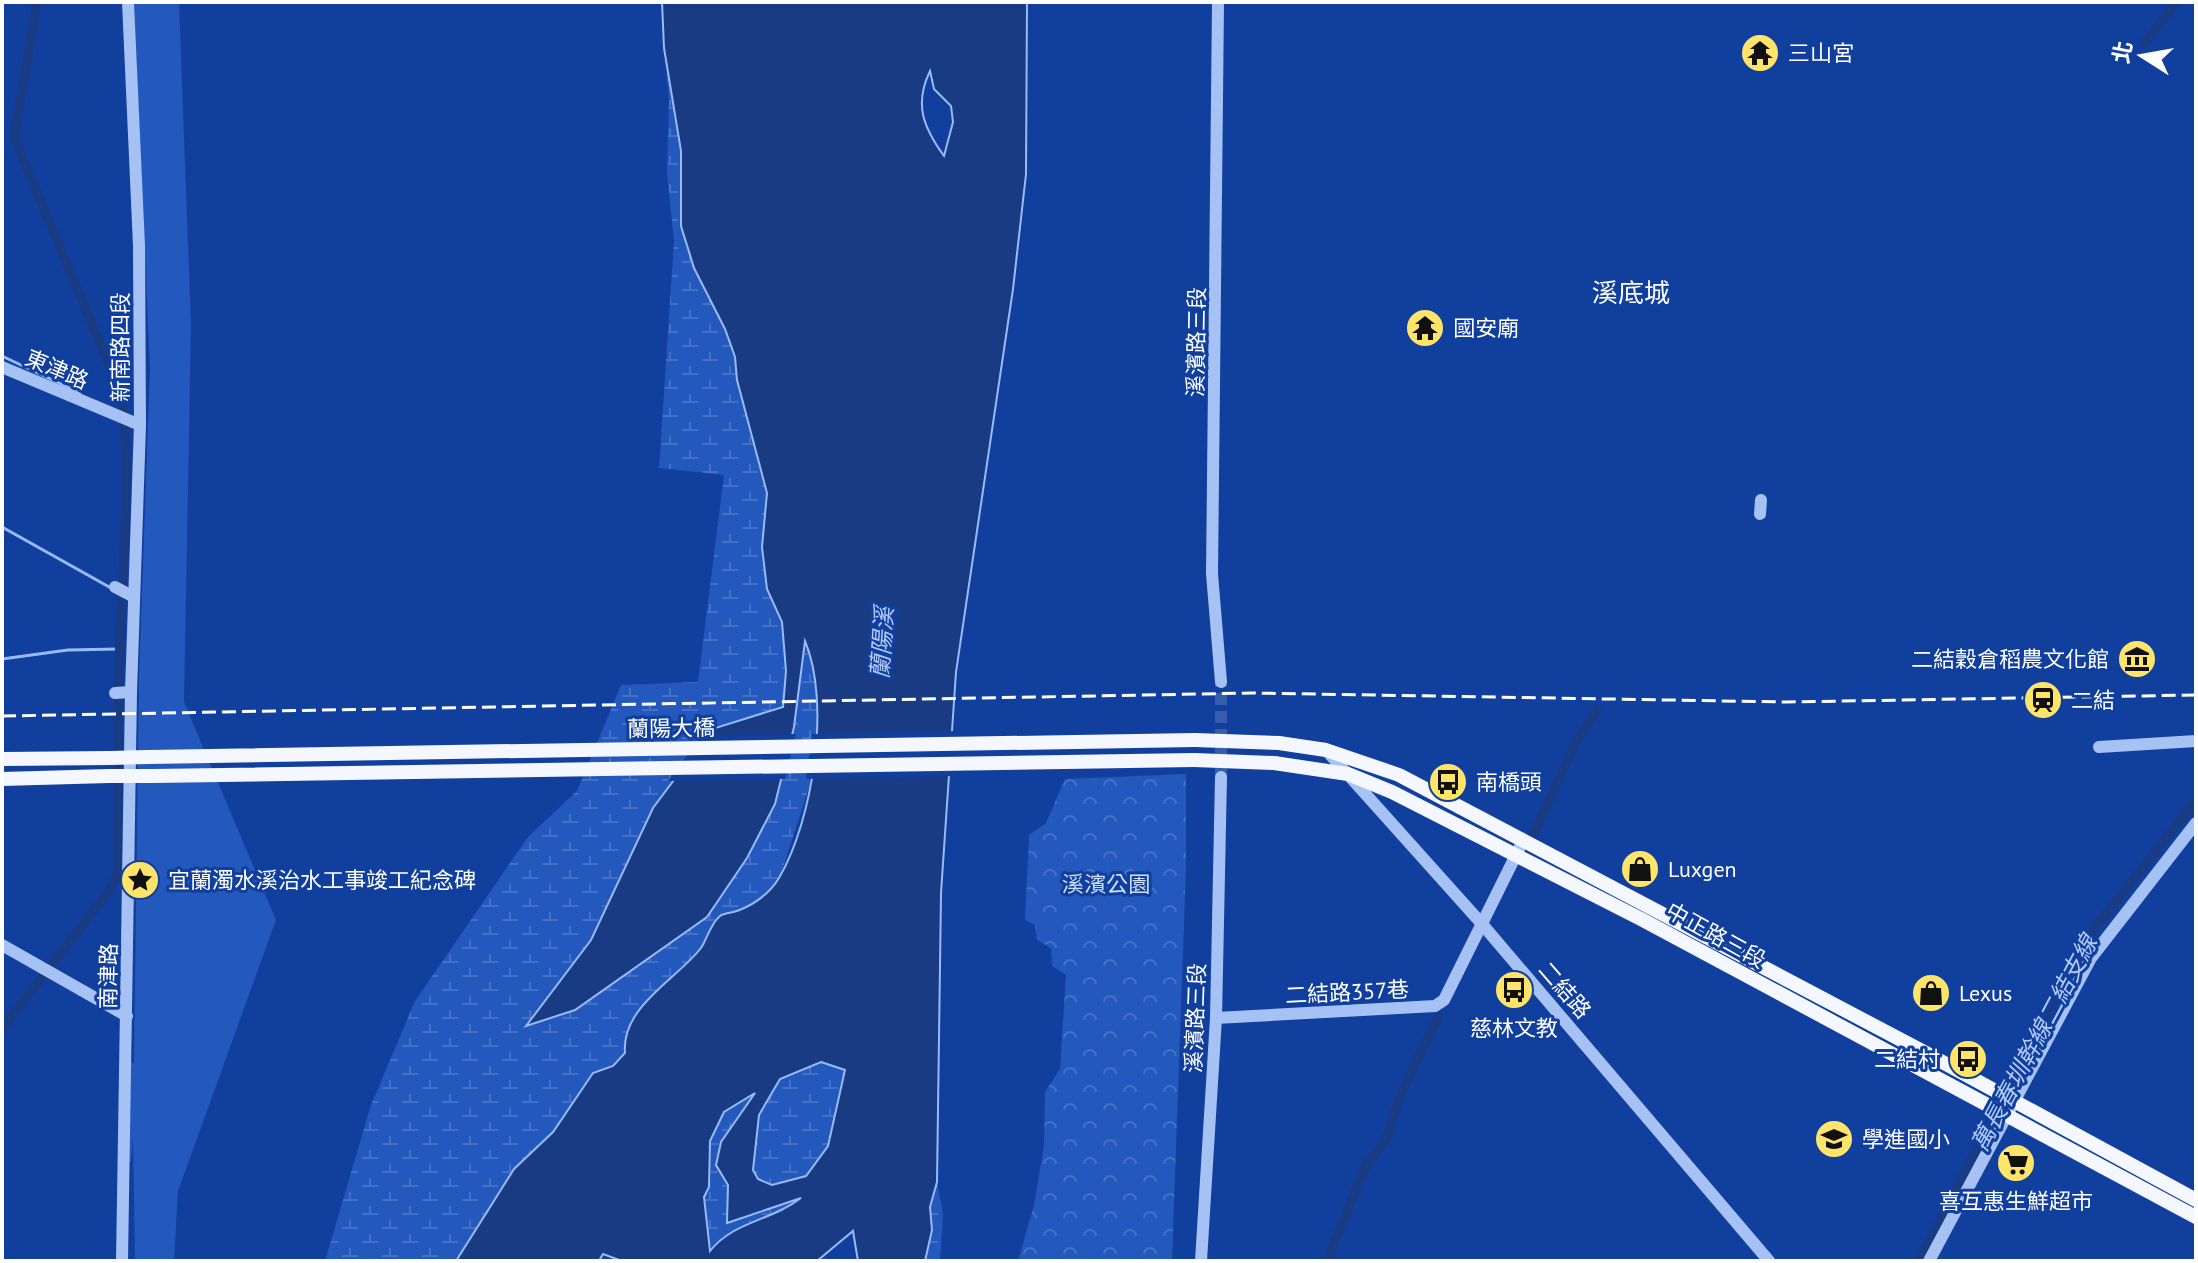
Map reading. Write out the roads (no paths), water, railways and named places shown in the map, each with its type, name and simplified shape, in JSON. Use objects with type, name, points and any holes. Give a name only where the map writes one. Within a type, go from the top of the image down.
[{"type":"main road","name":"中正路三段","points":[[1195,740],[1279,743],[1326,750],[1399,775],[1845,1011],[2196,1217]]},
{"type":"main road","name":"蘭陽大橋","points":[[2,759],[1195,740]]},
{"type":"main road","name":"中正路三段","points":[[1194,760],[1274,763],[1348,774],[1392,792],[1838,1025],[2196,1200]]},
{"type":"main road","name":"蘭陽大橋","points":[[2,779],[1194,760]]},
{"type":"main road","points":[[1838,1025],[1845,1011]]},
{"type":"street","name":"新南路四段","points":[[123,693],[125,592],[140,425],[139,246],[128,2]]},
{"type":"street","name":"溪濱路三段","points":[[1218,2],[1212,574],[1221,682]]},
{"type":"street","name":"東津路","points":[[2,367],[140,425]]},
{"type":"street","name":"南津路","points":[[122,1261],[127,1016],[123,693]]},
{"type":"street","points":[[2099,747],[2196,741]]},
{"type":"street","name":"二結路","points":[[1326,750],[1482,924],[1769,1261]]},
{"type":"street","name":"溪濱路三段","points":[[1201,1261],[1216,1018],[1221,777]]},
{"type":"street","points":[[1929,1261],[2091,958],[2196,823]]},
{"type":"street","name":"二結路357巷","points":[[1216,1018],[1418,1009],[1447,1004],[1523,841]]},
{"type":"street","points":[[2,945],[48,974],[127,1016]]},
{"type":"water","name":"蘭陽溪","points":[[662,2],[1027,2],[1026,174],[1013,289],[956,672],[941,893],[937,1182],[930,1207],[932,1230],[925,1261],[858,1261],[853,1231],[817,1261],[622,1261],[603,1254],[599,1261],[456,1261],[514,1169],[553,1132],[593,1073],[613,1066],[625,1053],[626,1037],[641,1008],[701,948],[720,916],[749,905],[766,893],[779,878],[791,854],[809,794],[817,728],[817,696],[805,641],[794,727],[775,804],[747,858],[707,917],[575,1010],[526,1026],[591,940],[653,808],[712,729],[783,707],[786,671],[782,622],[767,589],[762,547],[767,493],[737,380],[735,357],[725,329],[694,268],[681,226],[681,151],[664,48]],"holes":[[[930,71],[934,89],[951,106],[953,122],[944,156],[923,115],[922,94]],[[821,1062],[845,1070],[828,1146],[806,1176],[772,1185],[758,1179],[753,1170],[759,1115],[780,1079]],[[755,1093],[721,1142],[716,1165],[728,1185],[727,1223],[801,1198],[730,1233],[710,1251],[704,1197],[709,1187],[710,1141],[724,1112]]]},
{"type":"waterway","points":[[2,1029],[109,891],[118,874],[118,694],[126,485],[125,426],[122,396],[14,137],[37,2]]},
{"type":"waterway","points":[[2144,44],[2177,2]]},
{"type":"waterway","points":[[2,356],[80,393]]},
{"type":"waterway","points":[[2,527],[111,588]]},
{"type":"waterway","points":[[2,659],[68,650],[119,649]]},
{"type":"waterway","points":[[1533,835],[1578,738],[1598,710]]},
{"type":"waterway","name":"萬長春圳幹線二結支線","points":[[1919,1261],[2083,943],[2196,800]]},
{"type":"waterway","points":[[1327,1261],[1366,1165],[1386,1140],[1401,1094],[1438,1017]]},
{"type":"tunnel","points":[[1221,682],[1221,777]]},
{"type":"railway","points":[[2,716],[1253,693],[1787,702],[2196,695]]},
{"type":"place","name":"三山宮","points":[[1760,53]]},
{"type":"place","name":"國安廟","points":[[1425,328]]},
{"type":"place","name":"二結穀倉稻農文化館","points":[[2137,659]]},
{"type":"place","name":"二結","points":[[2043,700]]},
{"type":"place","name":"南橋頭","points":[[1448,782]]},
{"type":"place","name":"Luxgen","points":[[1640,869]]},
{"type":"place","name":"宜蘭濁水溪治水工事竣工紀念碑","points":[[140,880]]},
{"type":"place","name":"慈林文教","points":[[1514,990]]},
{"type":"place","name":"Lexus","points":[[1931,993]]},
{"type":"place","name":"二結村","points":[[1968,1059]]},
{"type":"place","name":"學進國小","points":[[1834,1139]]},
{"type":"place","name":"喜互惠生鮮超市","points":[[2016,1163]]},
{"type":"district","name":"溪底城","points":[[1631,292]]},
{"type":"park label","name":"溪濱公園","points":[[1106,884]]}]
